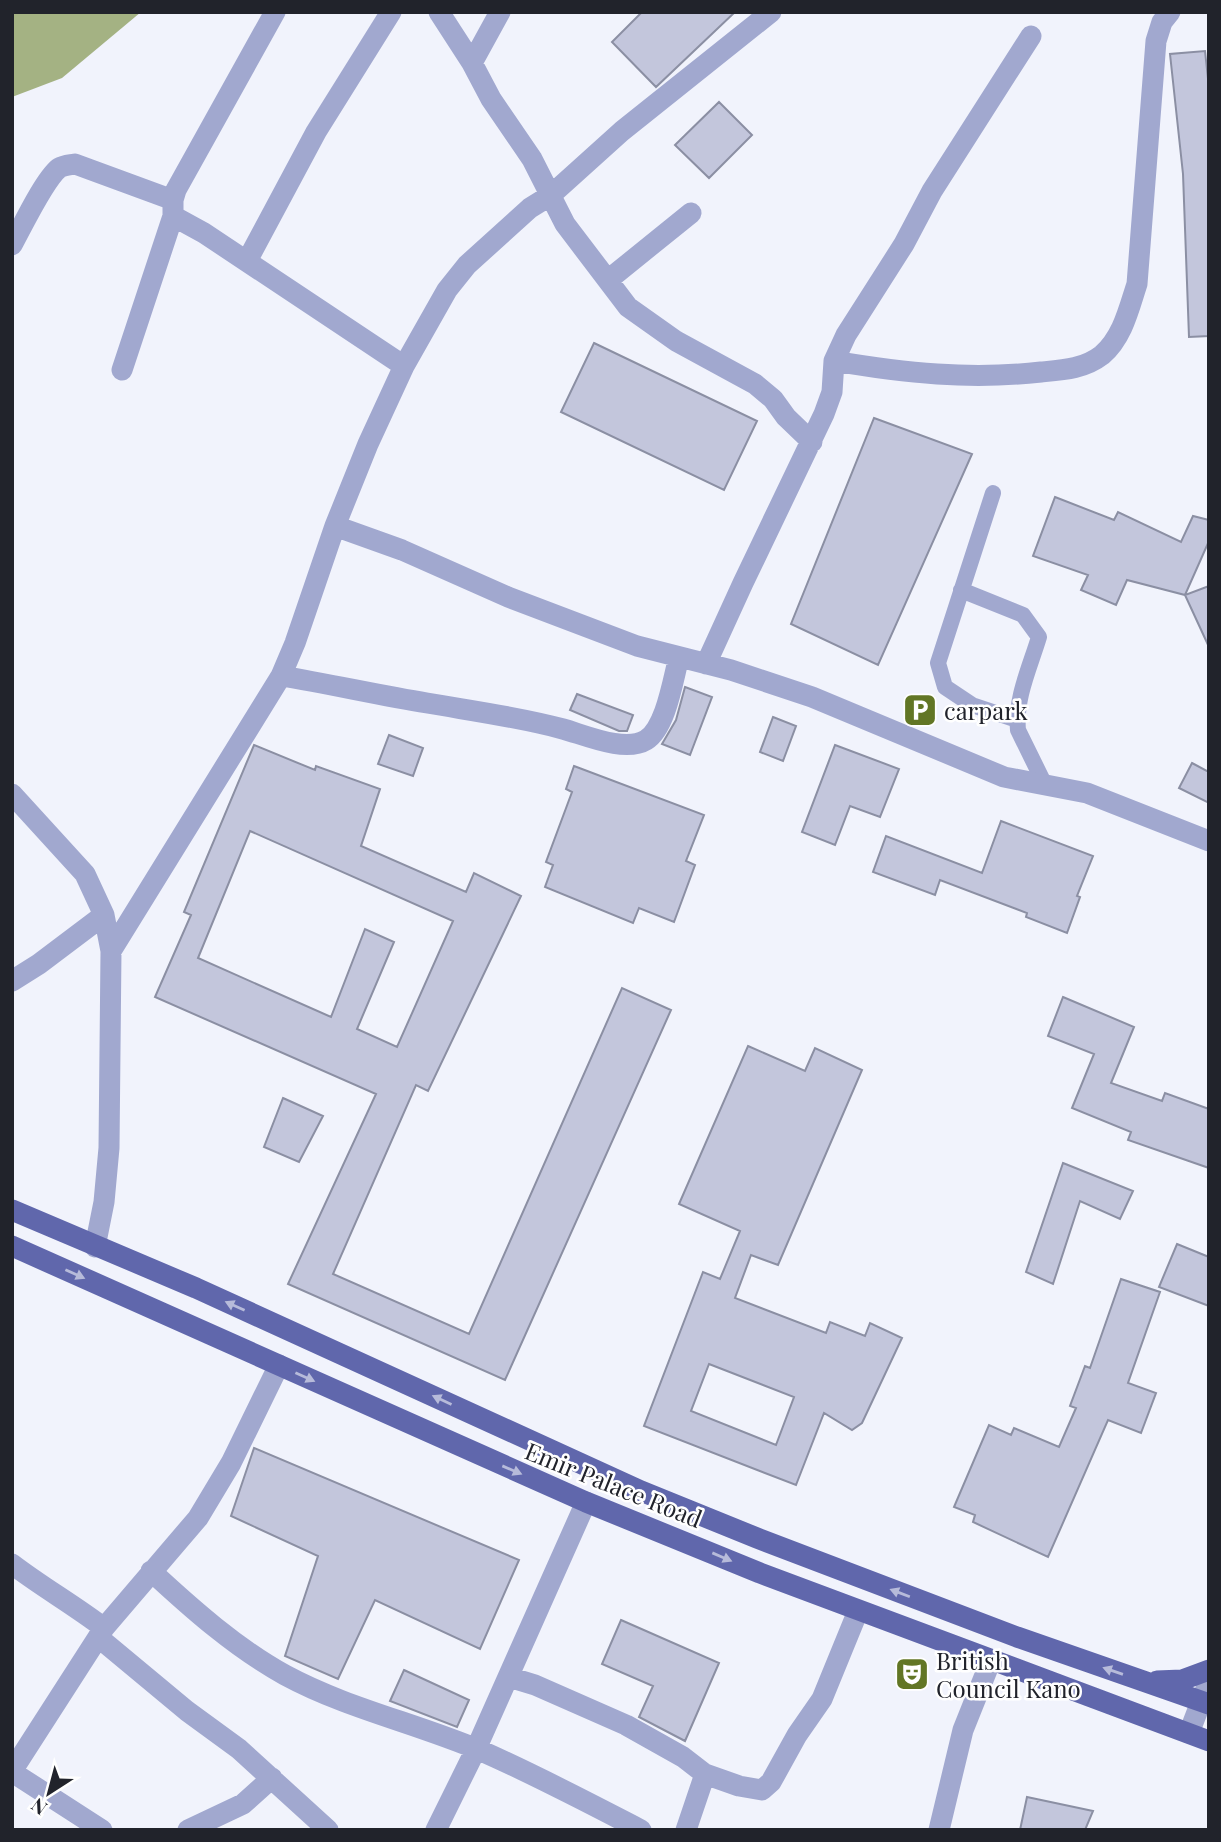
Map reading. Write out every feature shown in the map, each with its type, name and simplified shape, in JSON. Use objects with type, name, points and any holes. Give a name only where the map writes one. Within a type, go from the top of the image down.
[{"type":"main road","name":"Emir Palace Road","points":[[12,1210],[196,1288],[641,1491],[1017,1637],[1143,1681],[1206,1695]]},
{"type":"main road","name":"Emir Palace Road","points":[[12,1246],[586,1503],[858,1611],[1199,1737]]},
{"type":"main road","points":[[760,1573],[771,1543]]},
{"type":"main road","points":[[1143,1681],[1182,1680],[1209,1670]]},
{"type":"street","points":[[122,370],[173,208],[193,156],[229,98],[275,12]]},
{"type":"street","points":[[247,261],[316,132],[391,12]]},
{"type":"street","points":[[439,12],[472,63],[491,99],[532,159],[565,223],[628,307],[702,356],[755,384],[773,399],[786,417],[812,442]]},
{"type":"street","points":[[472,63],[500,12]]},
{"type":"street","points":[[111,951],[281,676],[335,526],[368,444],[404,366],[447,290],[467,265],[530,208],[551,195],[622,131],[771,12]]},
{"type":"street","points":[[834,361],[888,371],[997,377],[1078,368],[1101,355],[1114,342],[1125,320],[1137,284],[1156,41],[1162,22],[1170,12]]},
{"type":"street","points":[[706,664],[812,442],[832,391],[834,361],[846,335],[904,244],[932,191],[1031,36]]},
{"type":"street","points":[[12,245],[48,181],[60,168],[75,164],[173,208],[404,366]]},
{"type":"street","points":[[608,280],[691,213]]},
{"type":"street","points":[[335,526],[402,550],[580,626],[637,646],[812,697],[1004,777],[1087,793],[1209,841]]},
{"type":"street","points":[[281,676],[505,716],[607,742],[629,744],[648,739],[660,722],[679,657]]},
{"type":"street","points":[[12,794],[85,874],[104,915],[111,951],[109,1148],[104,1202],[95,1247]]},
{"type":"street","points":[[12,981],[104,915]]},
{"type":"street","points":[[102,1830],[12,1772],[101,1632],[198,1518],[231,1463],[279,1365]]},
{"type":"street","points":[[436,1830],[477,1749],[586,1503]]},
{"type":"street","points":[[12,1564],[36,1583],[79,1609],[187,1711],[239,1749],[328,1830]]},
{"type":"street","points":[[151,1571],[186,1604],[259,1659],[285,1675],[348,1703],[477,1749],[641,1830]]},
{"type":"street","points":[[509,1676],[626,1725],[683,1757],[705,1774],[755,1790],[767,1788],[797,1735],[822,1699],[858,1611]]},
{"type":"street","points":[[939,1830],[963,1730],[992,1660]]},
{"type":"street","points":[[1199,1737],[1206,1695]]},
{"type":"street","points":[[686,1830],[705,1774]]},
{"type":"street","points":[[188,1830],[243,1804],[272,1778]]},
{"type":"lane","points":[[993,493],[938,663],[945,687],[972,705],[1017,720]]},
{"type":"lane","points":[[961,590],[1023,615],[1039,637],[1017,720],[1018,730],[1045,785]]},
{"type":"shaded area","points":[[12,12],[141,12],[62,78],[12,97]]},
{"type":"building","points":[[642,12],[735,12],[656,87],[612,42]]},
{"type":"building","points":[[1205,51],[1209,88],[1209,336],[1189,337],[1183,174],[1170,54]]},
{"type":"building","points":[[719,102],[752,135],[709,178],[675,145]]},
{"type":"building","points":[[594,343],[757,421],[724,490],[561,412]]},
{"type":"building","points":[[874,418],[972,454],[878,665],[791,624]]},
{"type":"building","points":[[1055,497],[1114,520],[1118,512],[1181,542],[1193,516],[1209,520],[1209,541],[1185,595],[1127,580],[1116,605],[1081,590],[1088,575],[1033,556]]},
{"type":"building","points":[[1209,586],[1209,647],[1185,595]]},
{"type":"building","points":[[685,687],[712,697],[690,755],[662,744],[676,720]]},
{"type":"building","points":[[577,694],[633,715],[627,731],[619,731],[570,710]]},
{"type":"building","points":[[773,717],[796,726],[783,761],[760,752]]},
{"type":"building","points":[[389,735],[423,748],[413,776],[378,764]]},
{"type":"building","points":[[254,745],[315,770],[316,766],[380,789],[361,846],[466,892],[474,873],[521,896],[428,1091],[416,1085],[333,1274],[469,1334],[622,988],[671,1010],[505,1380],[288,1284],[376,1094],[155,997],[191,915],[184,912]],"holes":[[[250,831],[453,921],[397,1047],[357,1029],[394,942],[365,929],[331,1017],[198,958]]]},
{"type":"building","points":[[835,745],[899,769],[880,817],[850,806],[835,845],[802,832]]},
{"type":"building","points":[[1192,763],[1209,772],[1209,803],[1179,788]]},
{"type":"building","points":[[574,766],[704,815],[686,861],[695,865],[674,922],[639,908],[633,923],[545,887],[553,865],[546,862],[572,792],[566,789]]},
{"type":"building","points":[[1001,821],[1093,856],[1077,896],[1080,897],[1067,933],[1026,917],[1027,913],[940,880],[935,895],[873,872],[886,836],[982,873]]},
{"type":"building","points":[[1063,997],[1134,1027],[1111,1083],[1162,1101],[1165,1093],[1209,1109],[1209,1168],[1128,1140],[1131,1132],[1072,1108],[1094,1054],[1048,1036]]},
{"type":"building","points":[[748,1046],[805,1071],[815,1048],[862,1070],[778,1265],[751,1255],[735,1298],[826,1333],[830,1322],[865,1336],[870,1323],[902,1338],[862,1423],[852,1430],[824,1413],[796,1485],[644,1426],[703,1272],[720,1279],[740,1231],[679,1204]],"holes":[[[709,1364],[794,1397],[776,1445],[691,1411]]]},
{"type":"building","points":[[283,1098],[323,1116],[299,1162],[264,1147]]},
{"type":"building","points":[[1063,1163],[1133,1191],[1120,1219],[1080,1201],[1053,1284],[1026,1272]]},
{"type":"building","points":[[1177,1244],[1209,1257],[1209,1306],[1159,1287]]},
{"type":"building","points":[[1121,1279],[1160,1292],[1128,1383],[1156,1393],[1141,1433],[1108,1420],[1048,1557],[973,1522],[975,1515],[954,1507],[989,1425],[1011,1435],[1014,1428],[1059,1447],[1076,1408],[1070,1406],[1085,1366],[1090,1368]]},
{"type":"building","points":[[254,1448],[519,1560],[480,1649],[375,1600],[338,1679],[285,1656],[318,1556],[231,1516]]},
{"type":"building","points":[[621,1620],[719,1663],[685,1741],[639,1717],[653,1686],[602,1664]]},
{"type":"building","points":[[404,1670],[469,1700],[457,1727],[390,1701]]},
{"type":"building","points":[[1027,1797],[1093,1811],[1085,1830],[1020,1830]]},
{"type":"place","name":"carpark","points":[[920,710]]},
{"type":"place","name":"British Council Kano","points":[[912,1674]]}]
